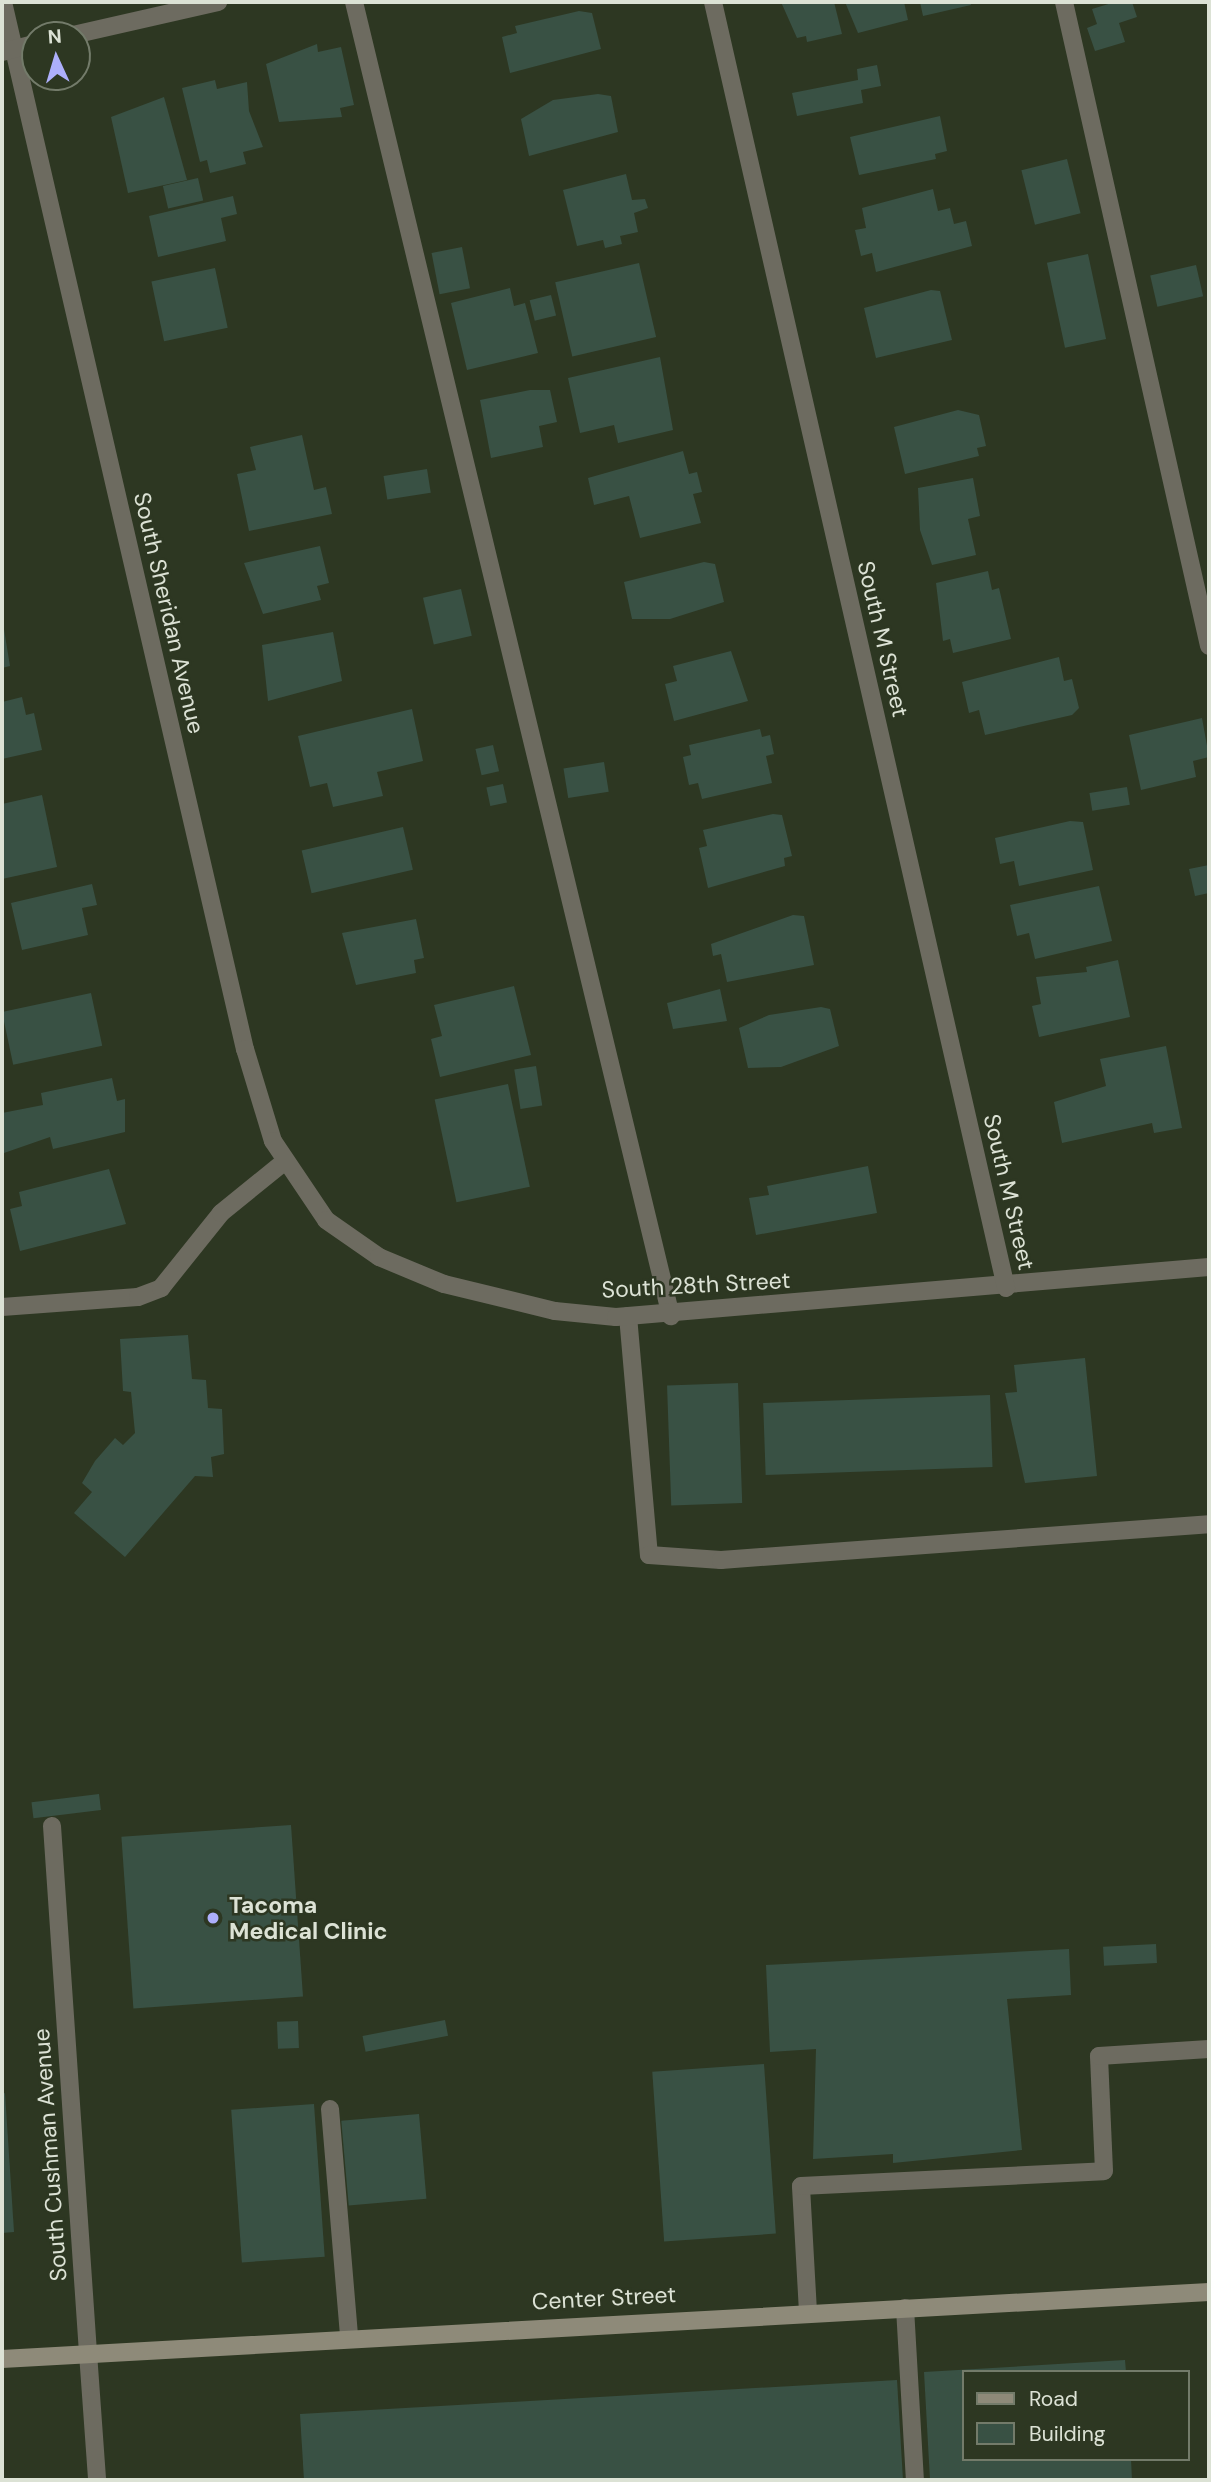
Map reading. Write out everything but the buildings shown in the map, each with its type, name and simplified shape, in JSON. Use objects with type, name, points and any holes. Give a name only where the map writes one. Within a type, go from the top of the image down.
[{"type":"main road","name":"Center Street","points":[[2,2359],[349,2337],[1209,2292]]},
{"type":"street","name":"South Sheridan Avenue","points":[[3,2],[8,50],[245,1049],[284,1162],[326,1220]]},
{"type":"street","points":[[91,31],[218,2]]},
{"type":"street","points":[[354,2],[671,1316]]},
{"type":"street","name":"South M Street","points":[[713,2],[1006,1288]]},
{"type":"street","points":[[1064,2],[1209,646]]},
{"type":"street","points":[[2,1307],[138,1297],[162,1288],[221,1213],[284,1162]]},
{"type":"street","name":"South 28th Street","points":[[326,1220],[379,1257],[444,1284],[555,1311],[628,1316],[671,1316],[1006,1288],[1209,1267]]},
{"type":"street","points":[[628,1316],[649,1555],[721,1560],[1209,1524]]},
{"type":"street","name":"South Cushman Avenue","points":[[52,1826],[88,2353],[93,2480]]},
{"type":"street","points":[[808,2312],[801,2186],[1104,2171],[1099,2056],[1209,2049]]},
{"type":"street","points":[[330,2109],[349,2337]]},
{"type":"street","points":[[905,2308],[915,2480]]},
{"type":"place","name":"Tacoma Medical Clinic","points":[[213,1918]]}]
